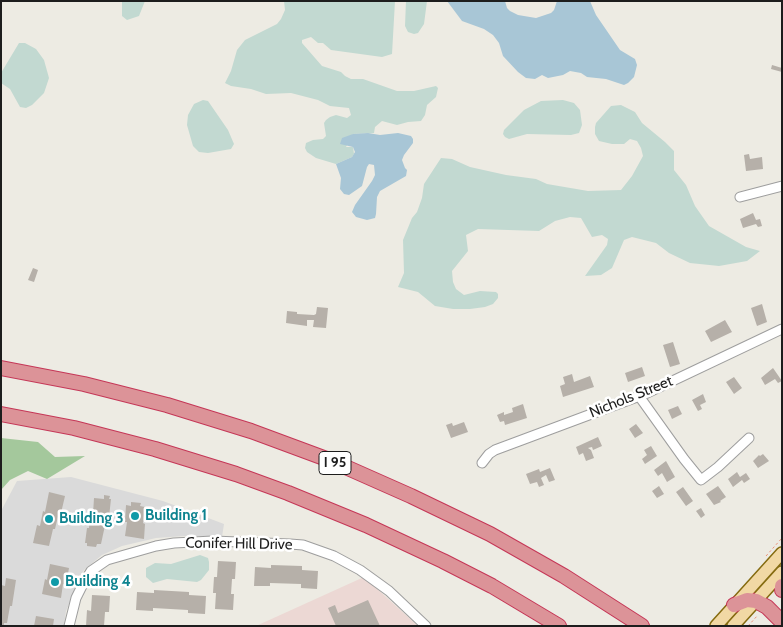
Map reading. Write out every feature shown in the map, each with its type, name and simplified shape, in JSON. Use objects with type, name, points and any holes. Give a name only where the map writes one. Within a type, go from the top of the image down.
[{"type":"highway","name":"I 95","points":[[1,368],[84,384],[167,405],[260,434],[332,462],[411,496],[490,534],[564,576],[642,626]]},
{"type":"highway","points":[[1,414],[74,428],[146,446],[218,468],[280,490],[358,521],[434,557],[492,586],[559,626]]},
{"type":"highway","points":[[734,606],[747,600],[756,601],[767,607],[782,622]]},
{"type":"main road","points":[[716,626],[782,553]]},
{"type":"main road","points":[[733,626],[782,572]]},
{"type":"street","points":[[740,197],[782,186]]},
{"type":"street","name":"Nichols Street","points":[[482,463],[488,454],[496,450],[639,396],[782,329]]},
{"type":"street","points":[[639,396],[701,480],[749,438]]},
{"type":"street","name":"Conifer Hill Drive","points":[[69,626],[76,598],[83,584],[91,571],[107,560],[156,546],[213,541],[290,544],[334,556],[360,570],[389,591],[426,626]]},
{"type":"shaded area","points":[[122,1],[145,1],[139,16],[127,20],[122,16]]},
{"type":"shaded area","points":[[284,1],[395,1],[392,54],[382,57],[331,50],[323,43],[318,43],[311,37],[302,40],[302,43],[322,66],[341,72],[351,79],[363,79],[397,91],[414,91],[436,86],[438,88],[436,97],[427,105],[425,115],[421,121],[397,125],[382,121],[375,127],[374,133],[353,134],[346,147],[353,147],[354,154],[352,157],[336,164],[316,158],[307,152],[305,148],[306,143],[323,139],[326,136],[324,123],[326,120],[336,115],[347,118],[351,115],[349,108],[330,106],[318,100],[291,93],[266,94],[225,83],[231,71],[237,50],[245,40],[277,24],[285,10]]},
{"type":"shaded area","points":[[406,1],[427,1],[424,24],[418,33],[408,32],[405,26]]},
{"type":"shaded area","points":[[447,1],[505,1],[510,11],[518,15],[536,18],[551,13],[557,1],[590,1],[596,15],[620,50],[635,59],[637,65],[634,77],[624,85],[606,79],[587,77],[581,73],[570,71],[563,75],[548,78],[542,75],[535,79],[526,78],[503,56],[499,43],[493,35],[484,29],[462,21]]},
{"type":"shaded area","points":[[19,43],[25,43],[36,49],[44,60],[49,78],[44,93],[32,105],[26,108],[20,107],[10,89],[1,83],[1,73]]},
{"type":"shaded area","points":[[203,100],[208,101],[228,130],[234,144],[231,149],[208,153],[199,152],[193,146],[187,125],[188,115],[194,104]]},
{"type":"shaded area","points":[[563,100],[574,103],[580,110],[582,125],[579,133],[571,135],[527,134],[509,139],[503,134],[504,130],[524,110],[541,101]]},
{"type":"shaded area","points":[[621,105],[635,112],[642,123],[674,151],[674,170],[686,185],[695,206],[709,226],[746,247],[760,251],[747,261],[719,266],[690,263],[669,253],[656,243],[632,237],[624,240],[612,268],[601,275],[585,276],[607,245],[608,239],[602,235],[592,237],[581,218],[570,217],[555,221],[539,231],[478,229],[466,235],[468,251],[452,271],[453,282],[456,289],[464,295],[480,291],[496,292],[498,298],[493,304],[470,309],[435,306],[418,292],[398,287],[404,273],[403,240],[412,218],[417,212],[424,184],[441,158],[452,159],[470,167],[506,175],[536,179],[547,184],[588,191],[621,190],[632,176],[643,156],[641,148],[637,141],[630,139],[624,144],[599,141],[595,134],[595,127],[596,123],[611,106]]},
{"type":"shaded area","points":[[368,133],[380,135],[398,133],[411,136],[413,143],[402,160],[407,170],[406,176],[380,191],[377,197],[375,218],[367,220],[356,217],[352,212],[375,175],[374,165],[369,164],[362,186],[349,195],[344,194],[340,189],[341,178],[336,164],[352,157],[355,152],[353,147],[340,144],[342,138],[353,134]]},
{"type":"shaded area","points":[[71,477],[163,501],[224,524],[222,537],[184,536],[156,538],[122,546],[102,555],[84,570],[66,611],[64,626],[1,626],[1,511],[17,481]]},
{"type":"shaded area","points":[[200,555],[208,558],[209,570],[197,582],[167,579],[153,583],[146,577],[146,568],[155,563],[171,564]]},
{"type":"shaded area","points":[[364,577],[418,626],[256,626]]},
{"type":"green space","points":[[1,438],[38,442],[55,457],[85,456],[47,479],[28,471],[10,480],[1,490]]},
{"type":"building","points":[[772,65],[782,68],[782,72],[771,69]]},
{"type":"building","points":[[749,154],[750,159],[762,157],[763,169],[746,171],[744,155]]},
{"type":"building","points":[[753,213],[756,220],[760,219],[762,226],[758,227],[756,224],[743,228],[740,219]]},
{"type":"building","points":[[33,268],[38,270],[34,282],[28,280]]},
{"type":"building","points":[[762,304],[767,322],[757,326],[751,308]]},
{"type":"building","points":[[317,307],[328,308],[326,328],[313,327],[314,320],[307,320],[307,326],[286,323],[287,311],[297,312],[297,314],[314,315],[316,314]]},
{"type":"building","points":[[725,320],[732,332],[711,342],[705,331]]},
{"type":"building","points":[[673,342],[680,364],[670,367],[663,345]]},
{"type":"building","points":[[642,367],[645,376],[628,382],[625,373]]},
{"type":"building","points":[[773,368],[782,381],[778,383],[775,379],[765,385],[761,378]]},
{"type":"building","points":[[572,374],[574,382],[590,376],[594,387],[563,397],[560,386],[565,384],[563,377]]},
{"type":"building","points":[[734,377],[742,388],[734,394],[726,382]]},
{"type":"building","points":[[703,394],[706,402],[700,405],[702,409],[698,411],[692,400]]},
{"type":"building","points":[[523,404],[527,418],[505,425],[504,421],[500,422],[497,415],[504,412],[504,415],[513,412],[512,408]]},
{"type":"building","points":[[678,406],[682,414],[672,419],[668,410]]},
{"type":"building","points":[[464,422],[468,432],[451,438],[446,425],[452,423],[453,426]]},
{"type":"building","points":[[636,424],[643,433],[635,438],[629,429]]},
{"type":"building","points":[[598,437],[602,446],[593,450],[592,447],[588,448],[591,450],[594,458],[586,461],[583,453],[579,455],[576,447]]},
{"type":"building","points":[[651,446],[657,456],[645,464],[642,459],[647,455],[644,450]]},
{"type":"building","points":[[763,454],[769,461],[758,468],[753,461]]},
{"type":"building","points":[[666,461],[675,477],[667,482],[662,473],[658,476],[654,470]]},
{"type":"building","points":[[550,468],[555,480],[549,482],[546,475],[541,478],[544,485],[539,487],[537,482],[530,484],[526,474],[539,469],[540,472]]},
{"type":"building","points":[[737,472],[740,477],[746,473],[750,479],[744,483],[742,480],[733,487],[728,479]]},
{"type":"building","points":[[659,486],[664,494],[657,498],[652,491]]},
{"type":"building","points":[[718,486],[726,497],[714,505],[706,494]]},
{"type":"building","points":[[683,487],[693,501],[686,506],[676,492]]},
{"type":"building","name":"Building 3","points":[[49,492],[65,496],[49,546],[33,543],[37,525],[40,526],[43,511],[45,512]]},
{"type":"building","points":[[104,495],[110,496],[109,499],[111,499],[109,517],[107,516],[101,544],[97,544],[96,547],[87,546],[87,543],[85,543],[87,528],[89,528],[90,513],[93,514],[94,498],[104,499]]},
{"type":"building","name":"Building 1","points":[[131,502],[141,503],[140,506],[145,507],[144,539],[125,536],[127,522],[125,522],[126,505],[131,506]]},
{"type":"building","points":[[701,508],[705,515],[701,518],[696,511]]},
{"type":"building","points":[[218,561],[236,562],[235,579],[232,579],[231,594],[234,594],[233,610],[215,609],[214,577],[217,577]]},
{"type":"building","name":"Building 4","points":[[50,564],[69,568],[66,585],[63,584],[61,598],[42,594]]},
{"type":"building","points":[[271,565],[302,566],[302,570],[318,571],[317,589],[301,588],[301,584],[270,583],[270,586],[254,586],[255,567],[271,568]]},
{"type":"building","points":[[6,578],[16,580],[7,623],[1,626],[1,585],[5,586]]},
{"type":"building","points":[[154,590],[189,592],[189,595],[206,596],[205,614],[188,613],[188,610],[153,608],[153,611],[136,610],[137,592],[154,593]]},
{"type":"building","points":[[92,595],[110,596],[109,612],[105,612],[104,626],[86,626],[87,610],[91,611]]},
{"type":"building","points":[[368,600],[380,626],[336,626],[328,608],[335,605],[338,613]]},
{"type":"building","points":[[36,616],[54,619],[53,626],[34,626]]},
{"type":"place","name":"Building 1","points":[[135,516]]},
{"type":"place","name":"Building 3","points":[[49,519]]},
{"type":"place","name":"Building 4","points":[[55,582]]}]
